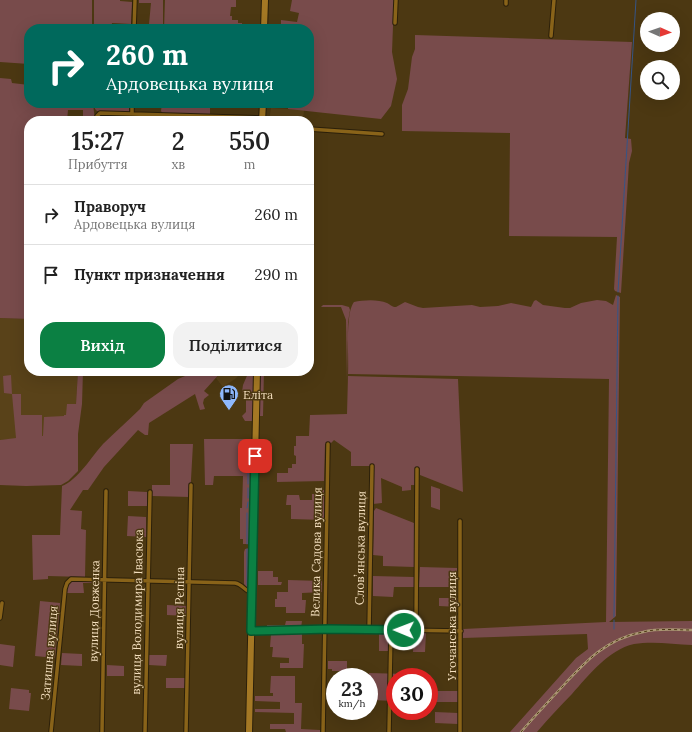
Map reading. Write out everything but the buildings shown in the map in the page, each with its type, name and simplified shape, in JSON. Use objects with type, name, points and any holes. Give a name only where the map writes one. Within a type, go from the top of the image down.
[{"type":"highway","points":[[264,24],[265,0]]},
{"type":"highway","points":[[249,732],[257,376]]},
{"type":"street","points":[[134,24],[135,0]]},
{"type":"street","points":[[395,23],[396,0]]},
{"type":"street","points":[[551,36],[554,0]]},
{"type":"street","points":[[132,108],[132,114]]},
{"type":"street","points":[[97,116],[98,114],[174,116]]},
{"type":"street","points":[[314,129],[382,134]]},
{"type":"street","name":"Велика Садова вулиця","points":[[323,732],[328,444]]},
{"type":"street","name":"Словʼянська вулиця","points":[[369,630],[372,466]]},
{"type":"street","points":[[416,630],[417,469]]},
{"type":"street","name":"вулиця Рєпіна","points":[[186,732],[191,485]]},
{"type":"street","name":"вулиця Довженка","points":[[102,732],[106,491]]},
{"type":"street","name":"вулиця Володимира Івасюка","points":[[145,732],[150,492]]},
{"type":"street","name":"Угочанська вулиця","points":[[460,521],[460,732]]},
{"type":"street","name":"Затишна вулиця","points":[[51,732],[65,589],[67,583],[71,579],[104,580]]},
{"type":"street","points":[[104,580],[237,583],[248,592],[252,593]]},
{"type":"street","points":[[0,618],[2,603]]},
{"type":"street","points":[[389,732],[391,630]]},
{"type":"street","points":[[251,631],[461,631]]},
{"type":"shaded area","points":[[0,0],[92,0],[92,24],[24,24],[24,64],[0,62]]},
{"type":"shaded area","points":[[94,0],[120,0],[132,2],[131,24],[94,24]]},
{"type":"shaded area","points":[[139,0],[163,0],[163,24],[149,24],[151,3],[139,3]]},
{"type":"shaded area","points":[[165,0],[236,0],[236,7],[231,7],[230,16],[232,16],[232,20],[238,20],[238,23],[242,23],[242,24],[164,24]]},
{"type":"shaded area","points":[[292,0],[394,0],[392,52],[397,79],[391,106],[381,119],[288,109],[314,108],[314,24],[281,24],[281,20],[297,22],[299,13],[290,11]]},
{"type":"shaded area","points":[[415,35],[632,42],[625,138],[631,139],[632,151],[629,163],[621,293],[615,291],[614,289],[617,237],[509,236],[510,133],[402,131],[402,105],[408,89],[412,57],[415,49]]},
{"type":"shaded area","points":[[0,78],[11,79],[12,83],[24,84],[24,108],[94,108],[94,116],[83,116],[83,110],[68,110],[67,116],[24,116],[24,319],[0,318]]},
{"type":"shaded area","points":[[129,108],[129,112],[97,111],[95,109]]},
{"type":"shaded area","points":[[161,108],[210,108],[210,114],[163,114]]},
{"type":"shaded area","points":[[271,108],[304,110],[303,116],[270,116]]},
{"type":"shaded area","points":[[616,295],[620,297],[616,616],[609,622],[692,621],[692,645],[648,643],[634,644],[625,647],[607,657],[592,671],[537,732],[510,732],[576,658],[588,649],[587,634],[463,638],[463,629],[606,622],[609,379],[348,374],[349,316],[354,302],[370,300],[387,303],[396,307],[405,302],[423,308],[472,305],[480,307],[498,306],[511,303],[531,307],[536,300],[543,305],[570,308],[581,303],[597,300],[606,301],[613,305]]},
{"type":"shaded area","points":[[323,305],[342,305],[349,307],[350,310],[348,322],[347,382],[346,320],[341,307],[321,307]]},
{"type":"shaded area","points":[[0,318],[24,319],[24,376],[78,376],[74,434],[0,440]]},
{"type":"shaded area","points":[[11,375],[12,394],[4,393],[3,376]]},
{"type":"shaded area","points":[[78,376],[83,376],[82,404],[78,434],[78,471],[68,481],[61,485],[0,485],[0,440],[16,438],[12,394],[21,394],[21,415],[42,415],[43,436],[44,417],[64,416],[66,415],[67,404],[76,404]]},
{"type":"shaded area","points":[[185,376],[218,376],[204,391],[209,395],[204,399],[203,403],[205,409],[200,410],[195,394],[149,423],[148,435],[145,435],[138,430],[104,467],[88,490],[83,490],[70,510],[82,511],[81,529],[86,530],[85,577],[48,576],[48,579],[33,580],[32,535],[60,535],[62,486],[74,479],[103,444],[140,409],[144,403],[178,379]]},
{"type":"shaded area","points":[[218,376],[238,376],[223,387],[216,378]]},
{"type":"shaded area","points":[[247,376],[254,376],[253,421],[245,421],[242,416],[246,412],[246,395],[242,392]]},
{"type":"shaded area","points":[[260,376],[264,376],[263,416],[260,416]]},
{"type":"shaded area","points":[[348,376],[458,379],[463,492],[420,475],[420,468],[415,468],[415,485],[411,485],[411,490],[402,491],[402,487],[381,478],[382,503],[373,504],[374,478],[372,466],[351,466],[351,452],[334,440],[331,443],[325,444],[324,481],[277,482],[277,473],[288,473],[288,468],[292,468],[292,464],[296,464],[294,446],[296,446],[296,436],[309,436],[310,415],[347,414]]},
{"type":"shaded area","points":[[204,439],[251,439],[249,544],[243,544],[243,539],[240,539],[240,508],[242,508],[243,476],[214,476],[213,485],[205,485]]},
{"type":"shaded area","points":[[170,444],[193,444],[190,497],[152,496],[152,485],[170,485]]},
{"type":"shaded area","points":[[431,486],[440,489],[440,510],[431,507]]},
{"type":"shaded area","points":[[315,490],[324,490],[324,520],[291,519],[291,505],[286,505],[287,495],[299,495],[300,500],[312,500],[312,494],[315,494]]},
{"type":"shaded area","points":[[128,491],[147,492],[147,506],[128,506]]},
{"type":"shaded area","points":[[376,508],[414,523],[414,567],[383,566],[383,556],[373,555],[374,511]]},
{"type":"shaded area","points":[[128,516],[146,517],[146,537],[127,536]]},
{"type":"shaded area","points":[[250,548],[249,586],[247,588],[244,584],[244,552],[245,549]]},
{"type":"shaded area","points":[[420,567],[457,568],[457,587],[419,587]]},
{"type":"shaded area","points":[[258,571],[273,571],[273,577],[278,577],[278,582],[282,582],[281,585],[258,585]]},
{"type":"shaded area","points":[[373,576],[414,577],[414,587],[394,587],[393,597],[373,596]]},
{"type":"shaded area","points":[[288,580],[322,581],[322,592],[302,593],[302,600],[306,600],[305,613],[286,613],[286,607],[275,607],[277,592],[288,592]]},
{"type":"shaded area","points":[[72,581],[101,581],[101,583],[83,583],[84,593],[67,593],[68,586]]},
{"type":"shaded area","points":[[439,598],[459,598],[459,607],[439,606]]},
{"type":"shaded area","points":[[40,601],[60,603],[55,658],[35,656]]},
{"type":"shaded area","points":[[167,605],[187,606],[186,616],[167,615]]},
{"type":"shaded area","points":[[286,621],[302,621],[301,628],[267,628],[267,625],[285,625]]},
{"type":"shaded area","points":[[379,632],[388,632],[388,651],[379,651]]},
{"type":"shaded area","points":[[414,633],[426,633],[425,652],[413,652]]},
{"type":"shaded area","points":[[271,634],[302,634],[302,644],[304,644],[303,668],[280,668],[280,663],[289,663],[289,658],[272,657],[273,647],[270,647]]},
{"type":"shaded area","points":[[0,644],[15,646],[13,667],[0,665]]},
{"type":"shaded area","points":[[62,653],[82,654],[82,666],[61,665]]},
{"type":"shaded area","points":[[149,655],[167,655],[166,666],[149,665]]},
{"type":"shaded area","points":[[328,661],[347,661],[347,668],[328,668]]},
{"type":"shaded area","points":[[107,665],[124,666],[124,676],[107,676]]},
{"type":"shaded area","points":[[378,673],[386,673],[386,701],[378,700]]},
{"type":"shaded area","points":[[271,676],[295,676],[295,703],[302,703],[301,729],[320,730],[320,732],[286,732],[285,729],[270,729],[270,724],[294,724],[294,713],[255,712],[255,709],[280,709],[280,702],[255,701],[255,696],[273,696],[273,693],[270,693]]},
{"type":"shaded area","points":[[166,678],[185,678],[185,688],[166,688]]},
{"type":"shaded area","points":[[11,688],[29,690],[29,693],[31,693],[29,711],[9,709]]},
{"type":"shaded area","points":[[438,691],[458,691],[458,702],[438,702]]},
{"type":"shaded area","points":[[438,712],[458,713],[458,724],[435,723],[435,720],[438,720]]},
{"type":"waterway","points":[[618,292],[636,0]]},
{"type":"waterway","points":[[614,617],[618,296]]},
{"type":"waterway","points":[[248,450],[248,484]]},
{"type":"waterway","points":[[248,488],[248,498]]},
{"type":"waterway","points":[[247,508],[248,502]]},
{"type":"waterway","points":[[247,513],[247,544]]},
{"type":"waterway","points":[[247,549],[247,585]]},
{"type":"waterway","points":[[614,620],[614,629]]},
{"type":"railway","points":[[521,732],[580,668],[607,646],[630,635],[649,631],[692,630]]},
{"type":"place","name":"Еліта","points":[[229,411]]},
{"type":"route","points":[[255,456],[251,631],[329,629],[404,630]]}]
